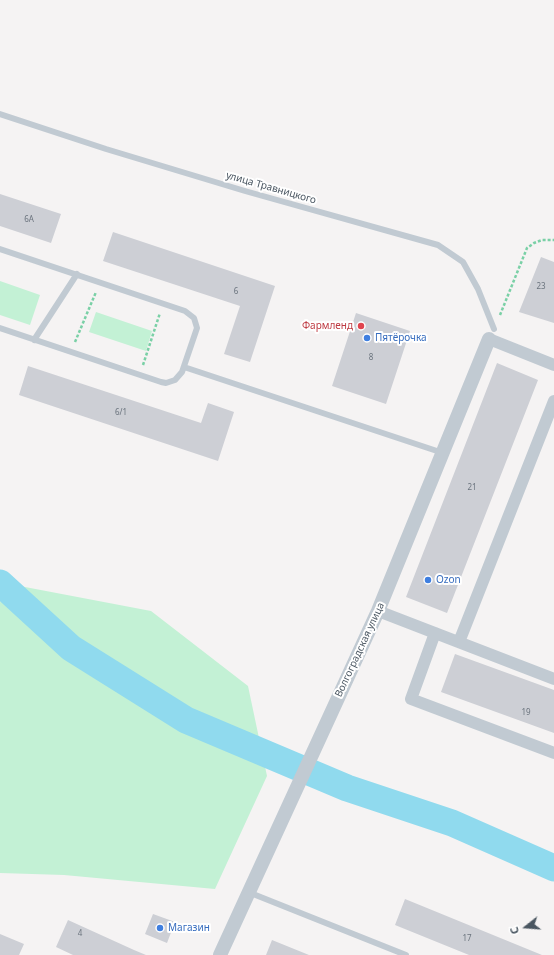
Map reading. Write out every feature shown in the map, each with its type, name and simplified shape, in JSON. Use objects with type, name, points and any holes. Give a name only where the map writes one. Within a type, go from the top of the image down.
[{"type":"street","points":[[492,334],[554,365]]},
{"type":"street","name":"Волгоградская улица","points":[[220,955],[378,611],[492,334]]},
{"type":"street","points":[[459,642],[554,401]]},
{"type":"street","points":[[378,611],[554,679]]},
{"type":"street","points":[[435,633],[411,699],[554,753]]},
{"type":"lane","name":"улица Травницкого","points":[[0,114],[106,149],[238,189],[438,245],[463,262],[478,289],[492,334]]},
{"type":"lane","points":[[0,249],[185,311],[190,314],[196,323],[197,328],[184,367],[178,377],[170,382],[161,382],[0,328]]},
{"type":"lane","points":[[34,340],[76,274]]},
{"type":"lane","points":[[184,367],[443,453]]},
{"type":"lane","points":[[248,892],[406,955]]},
{"type":"path","points":[[492,334],[527,248],[542,240],[554,240]]},
{"type":"path","points":[[71,352],[100,282]]},
{"type":"path","points":[[140,375],[163,304]]},
{"type":"green space","points":[[0,281],[40,295],[30,325],[0,315]]},
{"type":"green space","points":[[96,312],[152,331],[146,351],[89,332]]},
{"type":"green space","points":[[4,583],[151,611],[248,686],[267,776],[215,889],[64,875],[0,873],[0,603]]},
{"type":"building","points":[[0,194],[61,214],[51,243],[0,226]]},
{"type":"building","points":[[113,232],[275,286],[250,362],[224,354],[240,306],[103,261]]},
{"type":"building","points":[[541,257],[554,262],[554,323],[519,312]]},
{"type":"building","points":[[356,313],[410,331],[386,404],[332,386]]},
{"type":"building","points":[[497,363],[538,380],[447,613],[406,597]]},
{"type":"building","points":[[28,366],[201,423],[208,403],[234,412],[218,461],[19,395]]},
{"type":"building","points":[[455,654],[554,690],[554,733],[441,692]]},
{"type":"building","points":[[405,899],[542,955],[469,955],[395,925]]},
{"type":"building","name":"Магазин","points":[[153,914],[175,922],[167,943],[145,934]]},
{"type":"building","points":[[68,920],[146,955],[73,955],[56,947]]},
{"type":"building","points":[[0,934],[24,944],[19,955],[0,955]]},
{"type":"building","points":[[272,940],[309,955],[266,955]]},
{"type":"waterway","points":[[0,583],[71,648],[186,720],[347,788],[452,823],[554,868]]},
{"type":"place","name":"Фармленд","points":[[361,326]]},
{"type":"place","name":"Пятёрочка","points":[[367,338]]},
{"type":"place","name":"Ozon","points":[[428,580]]},
{"type":"place","name":"Магазин","points":[[160,928]]}]
